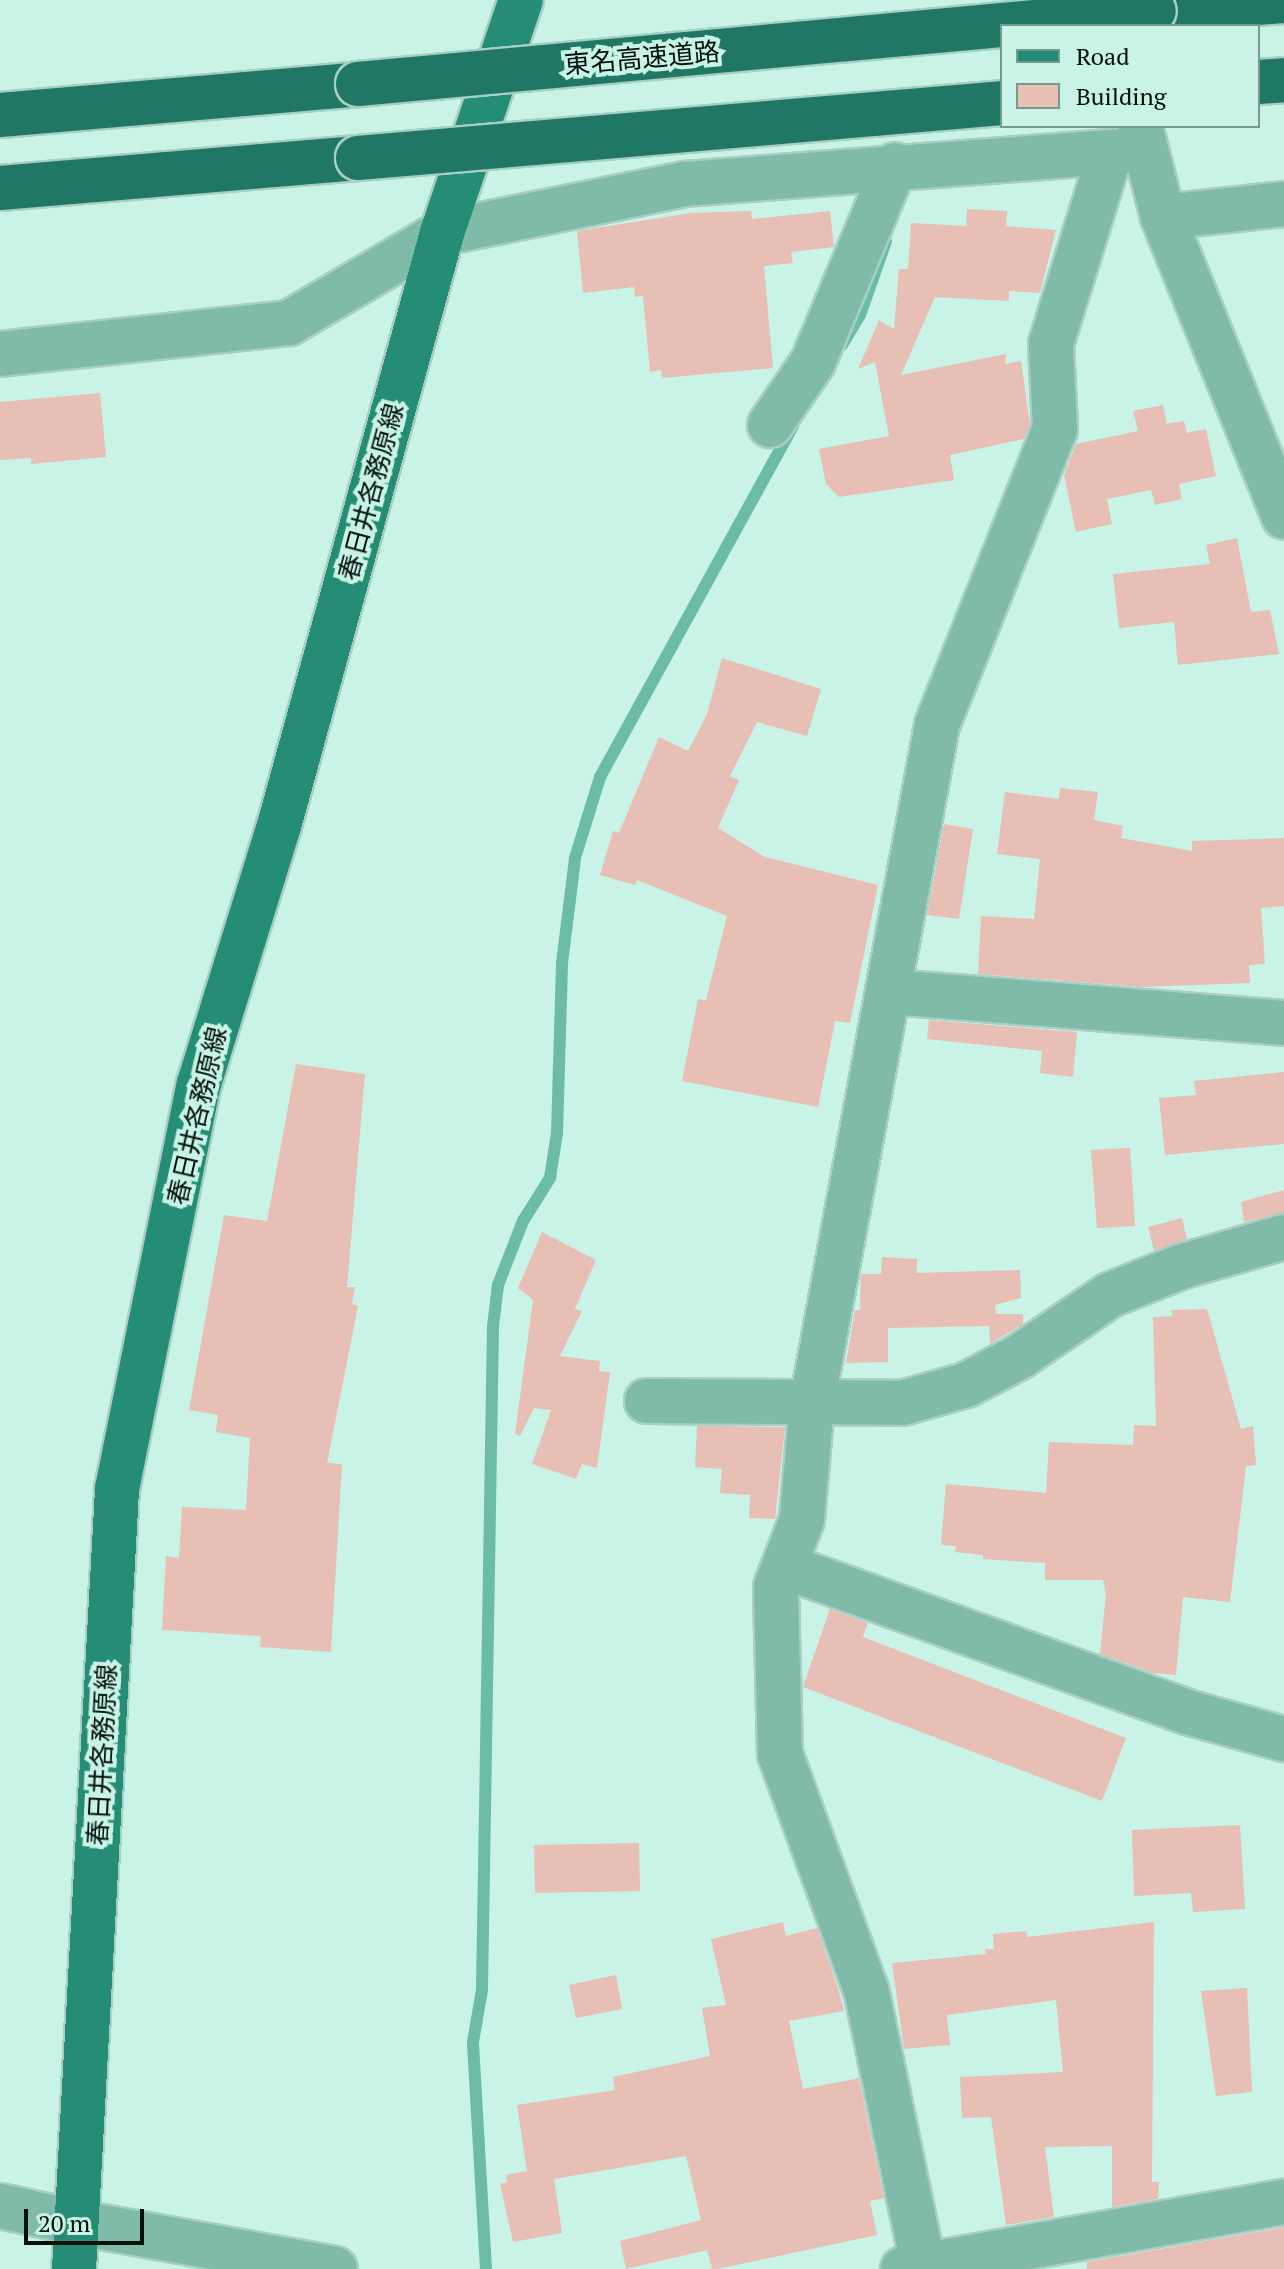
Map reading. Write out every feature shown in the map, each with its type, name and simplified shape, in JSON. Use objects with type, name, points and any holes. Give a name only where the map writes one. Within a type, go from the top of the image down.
[{"type":"highway","name":"東名高速道路","points":[[1001,24],[1284,1]]},
{"type":"highway","name":"東名高速道路","points":[[0,115],[1000,24]]},
{"type":"highway","points":[[1260,82],[1284,80]]},
{"type":"highway","points":[[0,188],[1000,103]]},
{"type":"main road","name":"春日井各務原線","points":[[74,2269],[74,2222],[117,1489],[199,1084],[279,826],[442,233],[521,0]]},
{"type":"street","points":[[0,354],[289,323],[442,233],[685,184],[1131,143]]},
{"type":"street","points":[[1131,143],[1284,516]]},
{"type":"street","points":[[924,2268],[866,1990],[780,1754],[776,1587],[802,1519],[812,1403],[891,992],[937,725],[1055,429],[1051,344],[1131,143]]},
{"type":"street","points":[[770,425],[813,362],[895,165]]},
{"type":"street","points":[[1163,217],[1284,204]]},
{"type":"street","points":[[891,992],[1284,1023]]},
{"type":"street","points":[[647,1401],[902,1403],[966,1385],[1019,1357],[1110,1295],[1183,1266],[1284,1237]]},
{"type":"street","points":[[784,1566],[1187,1712],[1284,1739]]},
{"type":"street","points":[[903,2269],[924,2268],[1284,2202]]},
{"type":"street","points":[[0,2206],[335,2269]]},
{"type":"building","points":[[967,209],[1007,211],[1006,226],[1056,230],[1040,293],[1009,291],[1009,301],[935,297],[901,375],[1006,354],[1005,364],[1021,361],[1030,425],[1024,439],[950,455],[954,480],[839,497],[826,484],[819,449],[889,436],[875,362],[858,369],[879,320],[894,329],[899,269],[908,269],[911,223],[966,226]]},
{"type":"building","points":[[751,211],[752,219],[830,211],[834,247],[791,252],[793,263],[764,266],[773,368],[662,378],[661,370],[650,372],[643,296],[635,297],[634,287],[583,293],[577,231],[691,213]]},
{"type":"building","points":[[100,393],[106,457],[31,464],[31,458],[0,460],[0,402]]},
{"type":"building","points":[[1163,405],[1167,424],[1184,421],[1187,433],[1206,429],[1216,476],[1179,484],[1182,499],[1155,505],[1151,490],[1107,499],[1112,524],[1076,532],[1064,475],[1076,444],[1138,431],[1133,411]]},
{"type":"building","points":[[1237,538],[1251,612],[1270,610],[1279,654],[1178,665],[1174,622],[1119,628],[1113,574],[1210,564],[1206,545]]},
{"type":"building","points":[[722,658],[821,689],[807,736],[757,722],[730,776],[739,780],[718,828],[765,857],[878,885],[850,1023],[835,1021],[818,1107],[682,1081],[698,999],[706,1000],[727,916],[637,880],[635,885],[600,875],[613,831],[619,833],[659,737],[688,751],[707,714]]},
{"type":"building","points":[[1060,788],[1098,792],[1094,820],[1123,826],[1121,838],[1192,851],[1192,841],[1284,838],[1284,906],[1261,908],[1265,964],[1249,965],[1250,983],[1141,987],[978,974],[981,916],[1034,919],[1040,859],[997,854],[1005,792],[1059,799]]},
{"type":"building","points":[[944,824],[973,829],[959,919],[927,915]]},
{"type":"building","points":[[929,1020],[1077,1032],[1073,1077],[1040,1073],[1042,1051],[927,1039]]},
{"type":"building","points":[[296,1064],[365,1074],[347,1287],[355,1287],[352,1304],[358,1306],[327,1463],[342,1464],[331,1652],[260,1647],[261,1636],[162,1630],[166,1556],[179,1558],[182,1507],[246,1510],[250,1438],[216,1432],[218,1415],[189,1410],[224,1215],[267,1221]]},
{"type":"building","points":[[1284,1072],[1284,1144],[1165,1155],[1159,1098],[1196,1095],[1194,1081]]},
{"type":"building","points":[[1130,1148],[1135,1226],[1097,1228],[1091,1150]]},
{"type":"building","points":[[1284,1190],[1284,1213],[1244,1222],[1241,1202]]},
{"type":"building","points":[[1182,1218],[1187,1239],[1154,1251],[1148,1227]]},
{"type":"building","points":[[542,1232],[596,1260],[575,1309],[582,1311],[560,1356],[600,1361],[599,1371],[610,1372],[597,1468],[582,1464],[576,1479],[532,1464],[551,1410],[534,1408],[520,1436],[515,1434],[533,1300],[518,1288]]},
{"type":"building","points":[[882,1257],[917,1259],[917,1273],[1020,1270],[1021,1298],[995,1305],[996,1314],[1023,1314],[1023,1324],[990,1344],[989,1326],[888,1328],[888,1362],[846,1363],[855,1310],[860,1310],[861,1274],[881,1274]]},
{"type":"building","points":[[1207,1309],[1241,1429],[1253,1426],[1256,1465],[1246,1466],[1230,1602],[1183,1597],[1176,1675],[1153,1673],[1100,1654],[1106,1593],[1103,1580],[1045,1580],[1045,1563],[983,1559],[983,1555],[955,1552],[956,1546],[941,1545],[946,1484],[1046,1493],[1049,1442],[1133,1445],[1134,1425],[1156,1426],[1153,1317],[1173,1316],[1171,1310]]},
{"type":"building","points":[[697,1426],[785,1427],[775,1519],[749,1518],[750,1495],[720,1493],[722,1469],[695,1467]]},
{"type":"building","points":[[830,1609],[868,1623],[863,1637],[1126,1738],[1102,1801],[803,1687]]},
{"type":"building","points":[[1240,1825],[1245,1909],[1193,1912],[1191,1893],[1134,1896],[1132,1830]]},
{"type":"building","points":[[639,1843],[640,1891],[535,1893],[534,1845]]},
{"type":"building","points":[[783,1922],[786,1936],[817,1928],[837,1985],[844,2011],[789,2021],[803,2089],[859,2078],[884,2198],[870,2201],[877,2235],[717,2269],[712,2269],[707,2250],[626,2269],[620,2241],[701,2220],[686,2156],[554,2179],[562,2233],[513,2242],[500,2184],[507,2182],[506,2175],[527,2171],[517,2105],[615,2090],[613,2077],[710,2056],[702,2008],[726,2005],[711,1939]]},
{"type":"building","points":[[1154,1922],[1152,2182],[1159,2182],[1158,2199],[1112,2207],[1112,2146],[1045,2147],[1054,2217],[1006,2225],[991,2117],[962,2118],[960,2077],[1063,2072],[1056,2000],[947,2015],[950,2045],[904,2049],[892,1963],[986,1954],[985,1949],[994,1949],[993,1934],[1026,1931],[1027,1937]]},
{"type":"building","points":[[616,1975],[622,2009],[576,2018],[569,1985]]},
{"type":"building","points":[[1247,1988],[1252,2092],[1216,2096],[1201,1991]]},
{"type":"building","points":[[1284,2227],[1284,2269],[1087,2269],[1087,2262]]},
{"type":"waterway","points":[[842,345],[860,315],[886,241]]},
{"type":"waterway","points":[[486,2269],[473,2042],[482,1990],[493,1326],[498,1285],[523,1221],[550,1178],[557,1133],[562,963],[575,858],[600,777],[793,426]]}]
